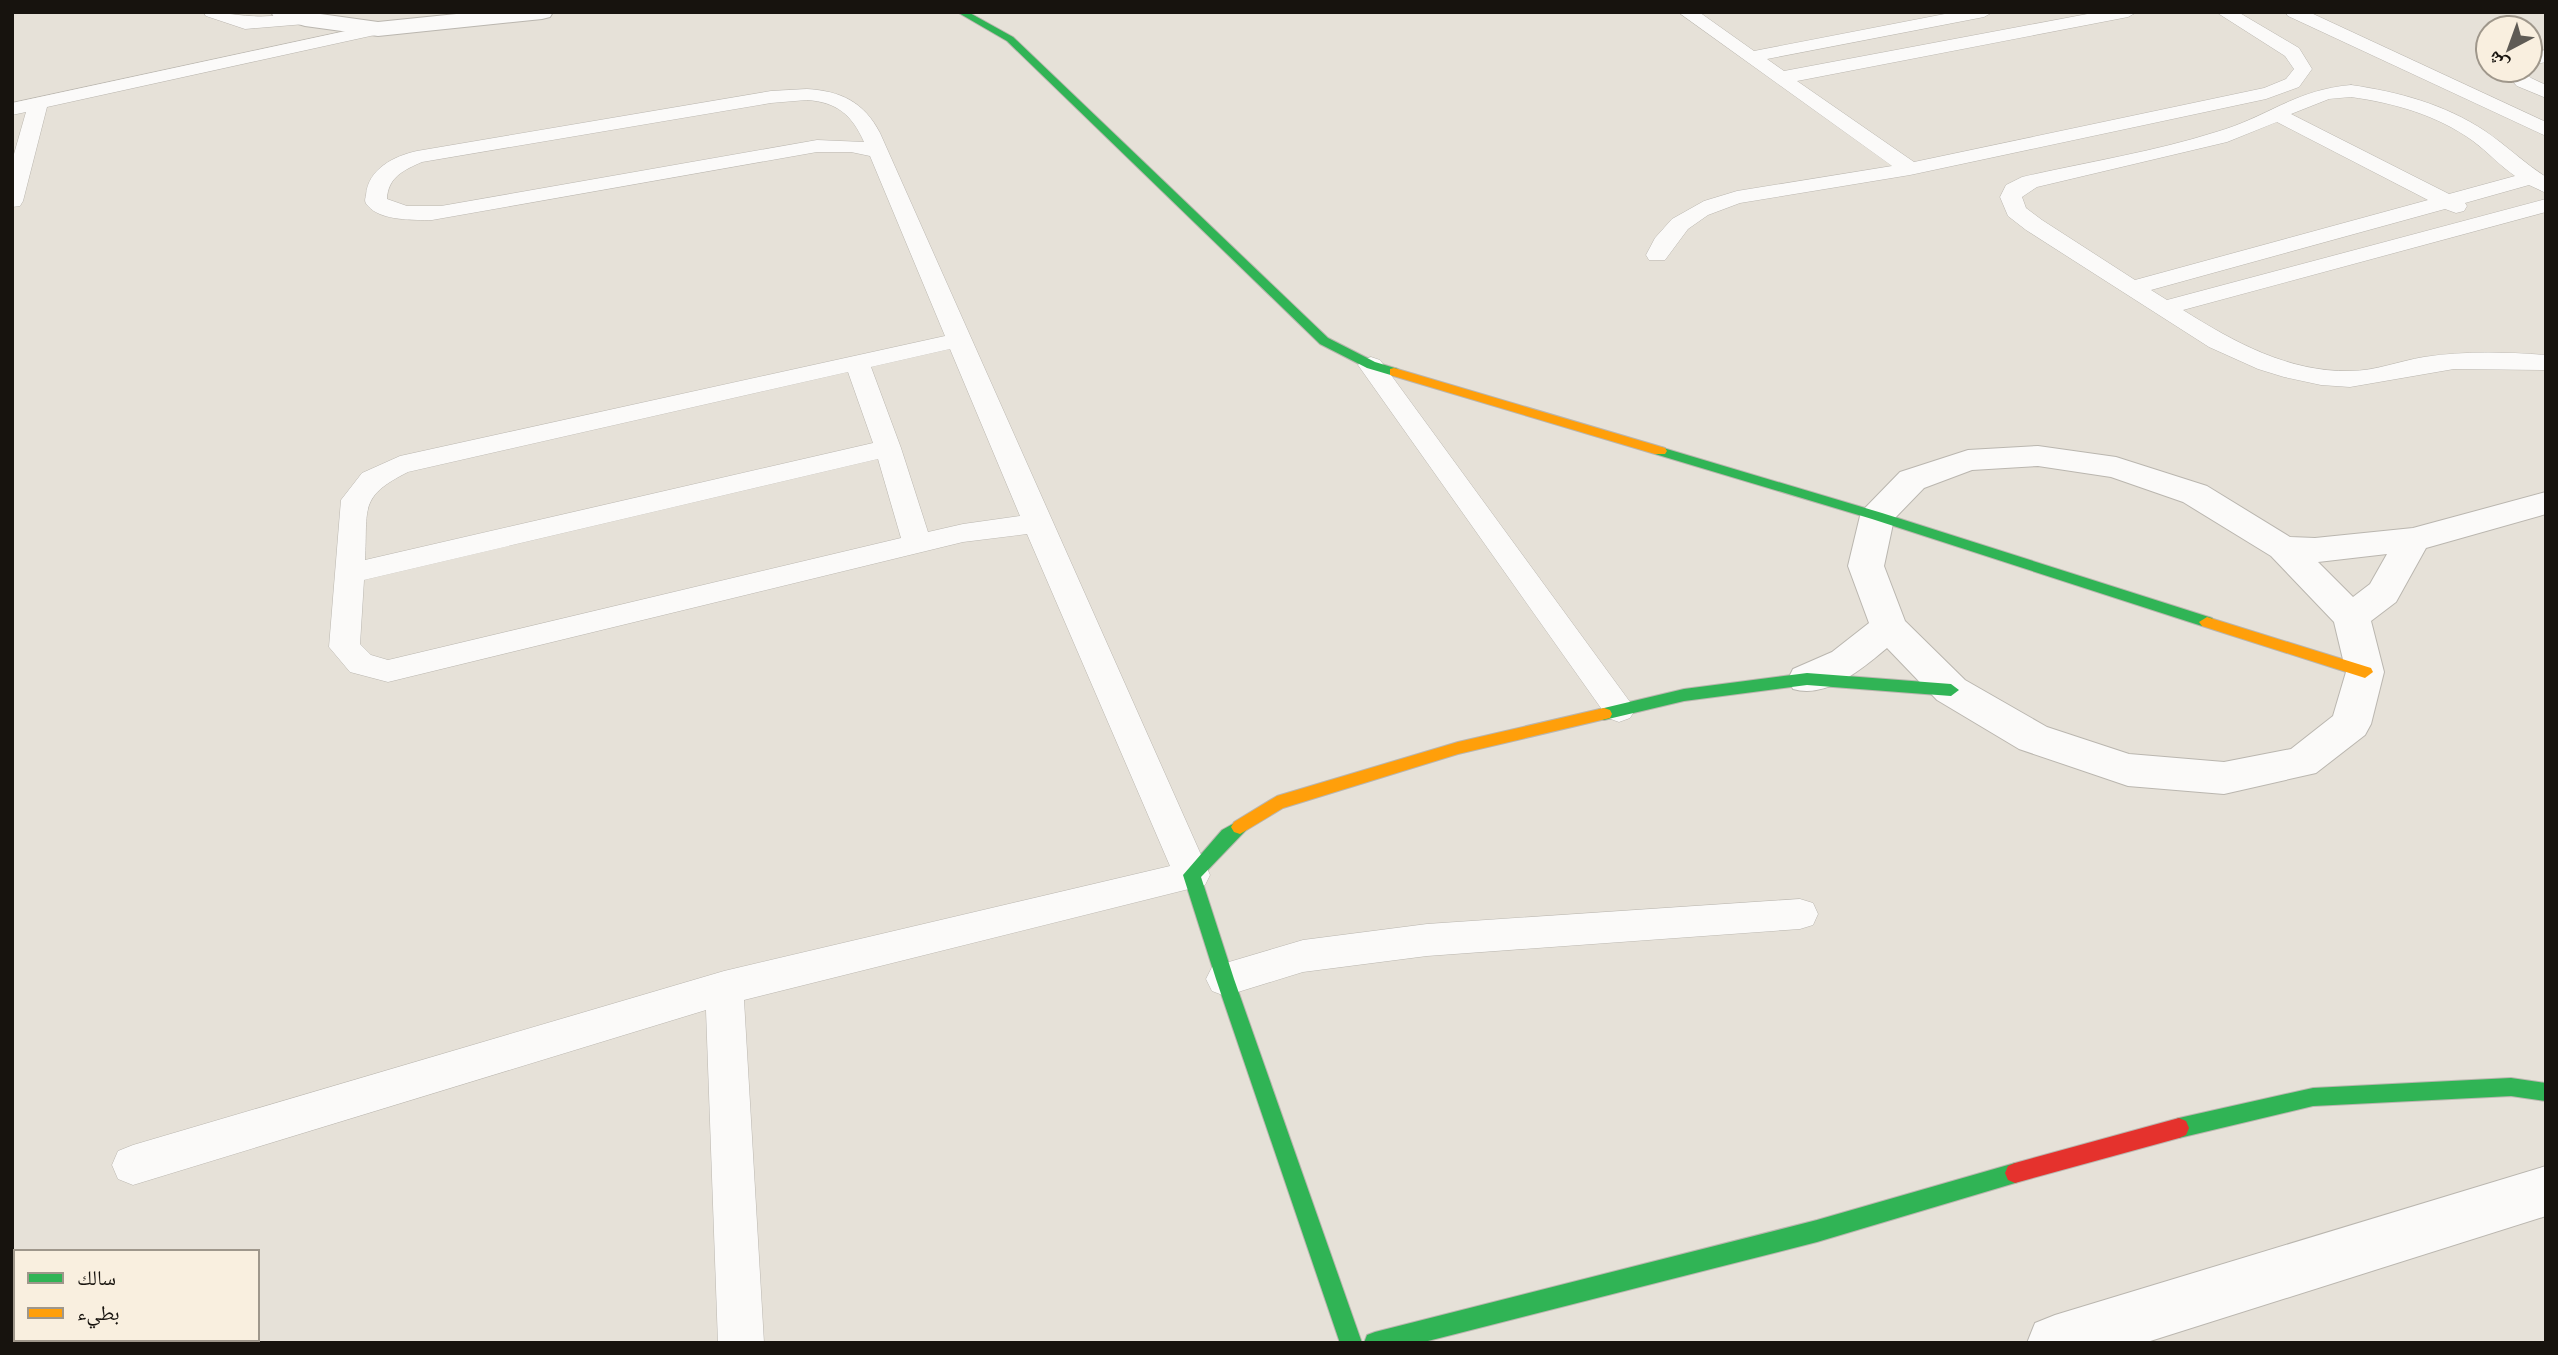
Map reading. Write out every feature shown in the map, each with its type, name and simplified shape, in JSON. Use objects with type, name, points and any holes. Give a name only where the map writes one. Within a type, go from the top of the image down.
[{"type":"street","points":[[282,12],[305,19],[378,29],[542,12]]},
{"type":"street","points":[[961,12],[1010,39],[1324,341],[1371,365],[1877,516],[2365,672]]},
{"type":"street","points":[[2038,456],[2116,467],[2195,494],[2283,548],[2351,617],[2365,672],[2350,724],[2302,762],[2224,779],[2128,771],[2033,738],[1951,691],[1889,627],[1866,566],[1877,516],[1912,480],[1968,460],[2038,456]]},
{"type":"street","points":[[2283,548],[2315,550],[2413,540],[2546,503]]},
{"type":"street","points":[[2351,617],[2384,593],[2413,540]]},
{"type":"street","points":[[1807,680],[1845,662],[1889,627]]},
{"type":"street","points":[[1351,1343],[1225,979],[1192,875],[1228,835],[1277,803],[1458,748],[1684,695],[1807,680],[1854,681],[1951,691]]},
{"type":"street","points":[[1375,1343],[1817,1231],[2128,1140],[2313,1097],[2511,1087],[2546,1092]]},
{"type":"street","points":[[2055,1343],[2546,1191]]},
{"type":"lane","points":[[212,12],[245,24],[305,19]]},
{"type":"lane","points":[[1687,12],[1910,169]]},
{"type":"lane","points":[[1750,57],[1984,12]]},
{"type":"lane","points":[[1780,78],[2128,12]]},
{"type":"lane","points":[[1657,255],[1663,240],[1676,226],[1713,204],[1737,197],[1910,169],[2266,93],[2293,84],[2300,77],[2303,69],[2292,52],[2225,12]]},
{"type":"lane","points":[[2294,12],[2546,130]]},
{"type":"lane","points":[[12,109],[378,29]]},
{"type":"lane","points":[[1727,41],[1752,36]]},
{"type":"lane","points":[[2539,183],[2465,127],[2397,98],[2366,92],[2337,91],[2294,104],[2274,113],[2258,125],[2220,138],[2030,181],[2014,190],[2012,204],[2024,218],[2164,309],[2225,347],[2273,367],[2324,377],[2372,377],[2456,361],[2546,363]]},
{"type":"lane","points":[[133,1166],[724,988],[1192,875],[1037,523],[878,151],[861,117],[847,103],[803,94],[771,97],[417,157],[394,166],[383,175],[376,187],[376,202],[390,211],[441,213],[817,146],[851,146],[878,151]]},
{"type":"lane","points":[[771,97],[790,101],[806,117],[817,146]]},
{"type":"lane","points":[[12,201],[38,103]]},
{"type":"lane","points":[[2274,113],[2486,221]]},
{"type":"lane","points":[[2132,288],[2447,201],[2539,183]]},
{"type":"lane","points":[[2164,309],[2546,205]]},
{"type":"lane","points":[[960,340],[400,465],[372,479],[355,500],[344,647],[361,664],[388,671],[963,533],[1037,523]]},
{"type":"lane","points":[[857,363],[888,447],[917,544]]},
{"type":"lane","points":[[1371,365],[1619,710]]},
{"type":"lane","points":[[350,573],[888,447]]},
{"type":"lane","points":[[1225,979],[1303,956],[1427,940],[1800,914]]},
{"type":"lane","points":[[724,988],[741,1343]]},
{"type":"traffic: fast","points":[[961,12],[1010,39],[1324,341],[1371,365],[1394,372]]},
{"type":"traffic: fast","points":[[1660,451],[1877,516],[2207,622]]},
{"type":"traffic: fast","points":[[1604,714],[1684,695],[1807,679],[1951,690]]},
{"type":"traffic: fast","points":[[1240,827],[1228,835],[1192,875],[1225,979],[1351,1343]]},
{"type":"traffic: fast","points":[[2179,1128],[2313,1097],[2511,1087],[2546,1092]]},
{"type":"traffic: fast","points":[[1375,1343],[1817,1231],[2015,1173]]},
{"type":"traffic: slow","points":[[1394,372],[1660,451]]},
{"type":"traffic: slow","points":[[2207,622],[2365,672]]},
{"type":"traffic: slow","points":[[1240,827],[1277,803],[1458,748],[1604,714]]},
{"type":"traffic: jam","points":[[2015,1173],[2179,1128]]}]
